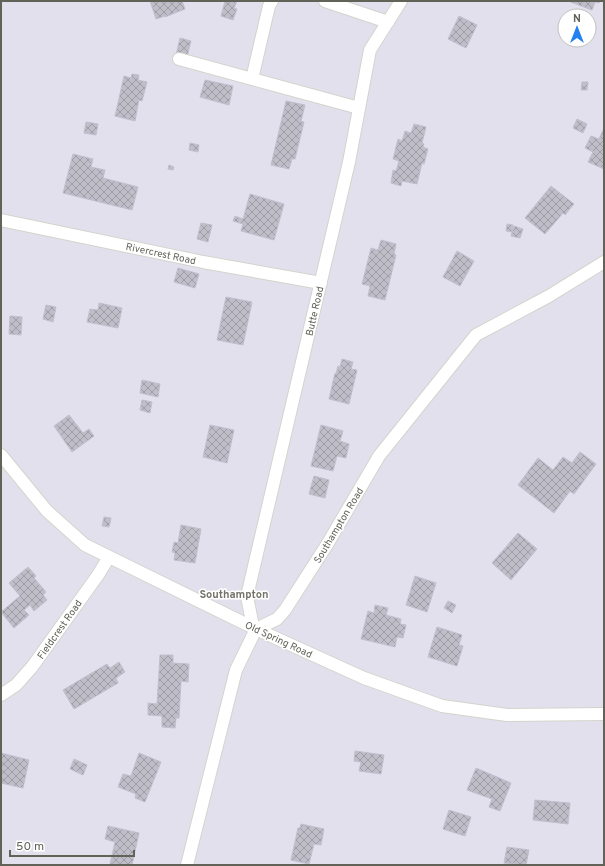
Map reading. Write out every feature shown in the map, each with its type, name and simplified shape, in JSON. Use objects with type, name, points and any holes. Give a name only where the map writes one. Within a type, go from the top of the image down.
[{"type":"street","points":[[252,79],[269,6],[272,1]]},
{"type":"street","points":[[325,1],[388,22]]},
{"type":"street","name":"Butte Road","points":[[255,628],[247,596],[349,162],[370,50],[401,1]]},
{"type":"street","points":[[179,58],[359,108]]},
{"type":"street","name":"Rivercrest Road","points":[[1,220],[203,262],[321,284]]},
{"type":"street","name":"Southampton Road","points":[[255,628],[277,619],[285,610],[328,543],[379,456],[476,335],[549,296],[604,262]]},
{"type":"street","name":"Old Spring Road","points":[[1,455],[47,511],[85,545],[255,628],[364,678],[442,706],[507,715],[604,714]]},
{"type":"street","name":"Fieldcrest Road","points":[[1,695],[16,685],[32,667],[98,575],[109,557]]},
{"type":"street","points":[[187,865],[236,670],[255,628]]},
{"type":"building","points":[[150,1],[182,1],[185,9],[156,19]]},
{"type":"building","points":[[225,1],[237,1],[234,8],[237,9],[233,20],[221,16]]},
{"type":"building","points":[[568,1],[600,1],[599,3],[595,2],[593,8],[587,8]]},
{"type":"building","points":[[459,16],[477,25],[466,48],[448,39]]},
{"type":"building","points":[[180,38],[191,41],[187,57],[176,55]]},
{"type":"building","points":[[132,74],[139,75],[138,80],[147,82],[142,101],[139,100],[135,121],[115,116],[124,76],[131,78]]},
{"type":"building","points":[[205,80],[233,86],[229,105],[200,97]]},
{"type":"building","points":[[582,82],[588,82],[587,90],[581,90]]},
{"type":"building","points":[[286,101],[305,105],[301,121],[304,122],[295,159],[292,159],[289,169],[271,165]]},
{"type":"building","points":[[577,119],[587,124],[583,133],[573,128]]},
{"type":"building","points":[[86,122],[98,124],[96,135],[84,133]]},
{"type":"building","points":[[414,124],[426,127],[422,143],[424,144],[423,147],[428,149],[424,164],[422,163],[417,184],[402,181],[401,186],[391,183],[393,170],[396,171],[399,161],[393,159],[398,139],[402,141],[405,131],[411,133]]},
{"type":"building","points":[[604,128],[604,169],[588,162],[593,152],[585,148],[591,136],[599,139]]},
{"type":"building","points":[[190,143],[199,145],[198,152],[189,150]]},
{"type":"building","points":[[73,154],[93,159],[91,167],[105,170],[103,178],[138,187],[132,210],[63,193]]},
{"type":"building","points":[[169,165],[174,167],[173,170],[168,169]]},
{"type":"building","points":[[551,186],[574,204],[565,215],[563,213],[545,234],[525,218]]},
{"type":"building","points":[[250,194],[284,204],[274,240],[241,231],[243,224],[233,221],[235,216],[243,219]]},
{"type":"building","points":[[201,223],[212,225],[208,242],[197,239]]},
{"type":"building","points":[[507,224],[513,225],[512,232],[506,231]]},
{"type":"building","points":[[514,226],[523,229],[520,238],[511,236]]},
{"type":"building","points":[[381,240],[396,244],[394,254],[396,255],[385,300],[368,296],[370,286],[362,284],[371,248],[378,250]]},
{"type":"building","points":[[457,251],[474,261],[460,286],[443,277]]},
{"type":"building","points":[[178,268],[199,274],[195,288],[174,282]]},
{"type":"building","points":[[226,297],[252,302],[243,345],[217,340]]},
{"type":"building","points":[[99,303],[122,308],[118,328],[87,322],[90,309],[98,310]]},
{"type":"building","points":[[46,305],[56,307],[53,322],[43,319]]},
{"type":"building","points":[[10,316],[22,317],[21,335],[9,334]]},
{"type":"building","points":[[342,359],[353,362],[351,369],[357,370],[349,404],[329,399],[335,373],[336,374],[338,366],[340,367]]},
{"type":"building","points":[[142,380],[160,384],[158,397],[140,393]]},
{"type":"building","points":[[142,400],[152,402],[150,413],[140,410]]},
{"type":"building","points":[[69,415],[83,433],[89,429],[94,436],[72,452],[54,426]]},
{"type":"building","points":[[210,425],[234,430],[227,463],[203,457]]},
{"type":"building","points":[[321,425],[343,431],[340,441],[349,444],[346,458],[337,456],[333,471],[311,466]]},
{"type":"building","points":[[580,452],[596,464],[574,494],[570,491],[554,513],[518,485],[538,458],[553,470],[563,457],[572,463]]},
{"type":"building","points":[[314,476],[329,480],[325,498],[309,494]]},
{"type":"building","points":[[104,517],[111,518],[109,527],[102,526]]},
{"type":"building","points":[[181,525],[201,529],[195,563],[174,560],[175,553],[172,552],[174,542],[178,543]]},
{"type":"building","points":[[518,533],[537,549],[511,580],[492,563]]},
{"type":"building","points":[[28,567],[36,576],[34,578],[46,592],[43,595],[47,600],[34,611],[30,605],[24,610],[29,615],[14,628],[1,612],[20,596],[9,583]]},
{"type":"building","points":[[415,576],[436,583],[427,612],[406,605]]},
{"type":"building","points":[[448,601],[456,605],[452,613],[444,608]]},
{"type":"building","points":[[375,605],[388,608],[386,615],[401,619],[400,624],[406,625],[403,638],[397,637],[395,647],[361,639],[368,611],[374,613]]},
{"type":"building","points":[[437,627],[462,635],[459,645],[463,646],[457,666],[428,657]]},
{"type":"building","points":[[160,655],[173,655],[173,663],[189,664],[188,682],[181,681],[179,718],[176,718],[175,728],[162,727],[162,716],[148,715],[148,703],[157,704]]},
{"type":"building","points":[[119,662],[125,672],[116,678],[118,683],[74,709],[63,690],[107,664],[110,668]]},
{"type":"building","points":[[355,751],[384,755],[381,774],[359,771],[361,762],[354,761]]},
{"type":"building","points":[[1,753],[29,760],[23,788],[1,783]]},
{"type":"building","points":[[139,753],[161,762],[145,802],[135,798],[136,794],[118,787],[123,774],[131,776]]},
{"type":"building","points":[[74,759],[87,765],[83,775],[70,769]]},
{"type":"building","points":[[476,768],[511,783],[500,811],[489,807],[492,799],[467,790]]},
{"type":"building","points":[[535,800],[570,803],[568,824],[533,820]]},
{"type":"building","points":[[449,810],[471,817],[465,836],[443,829]]},
{"type":"building","points":[[301,824],[324,829],[321,845],[314,844],[309,864],[291,860],[298,828],[300,828]]},
{"type":"building","points":[[108,826],[139,833],[132,865],[110,864],[115,842],[105,839]]},
{"type":"building","points":[[507,847],[529,850],[526,865],[504,863]]},
{"type":"district","name":"Southampton","points":[[234,594]]}]
